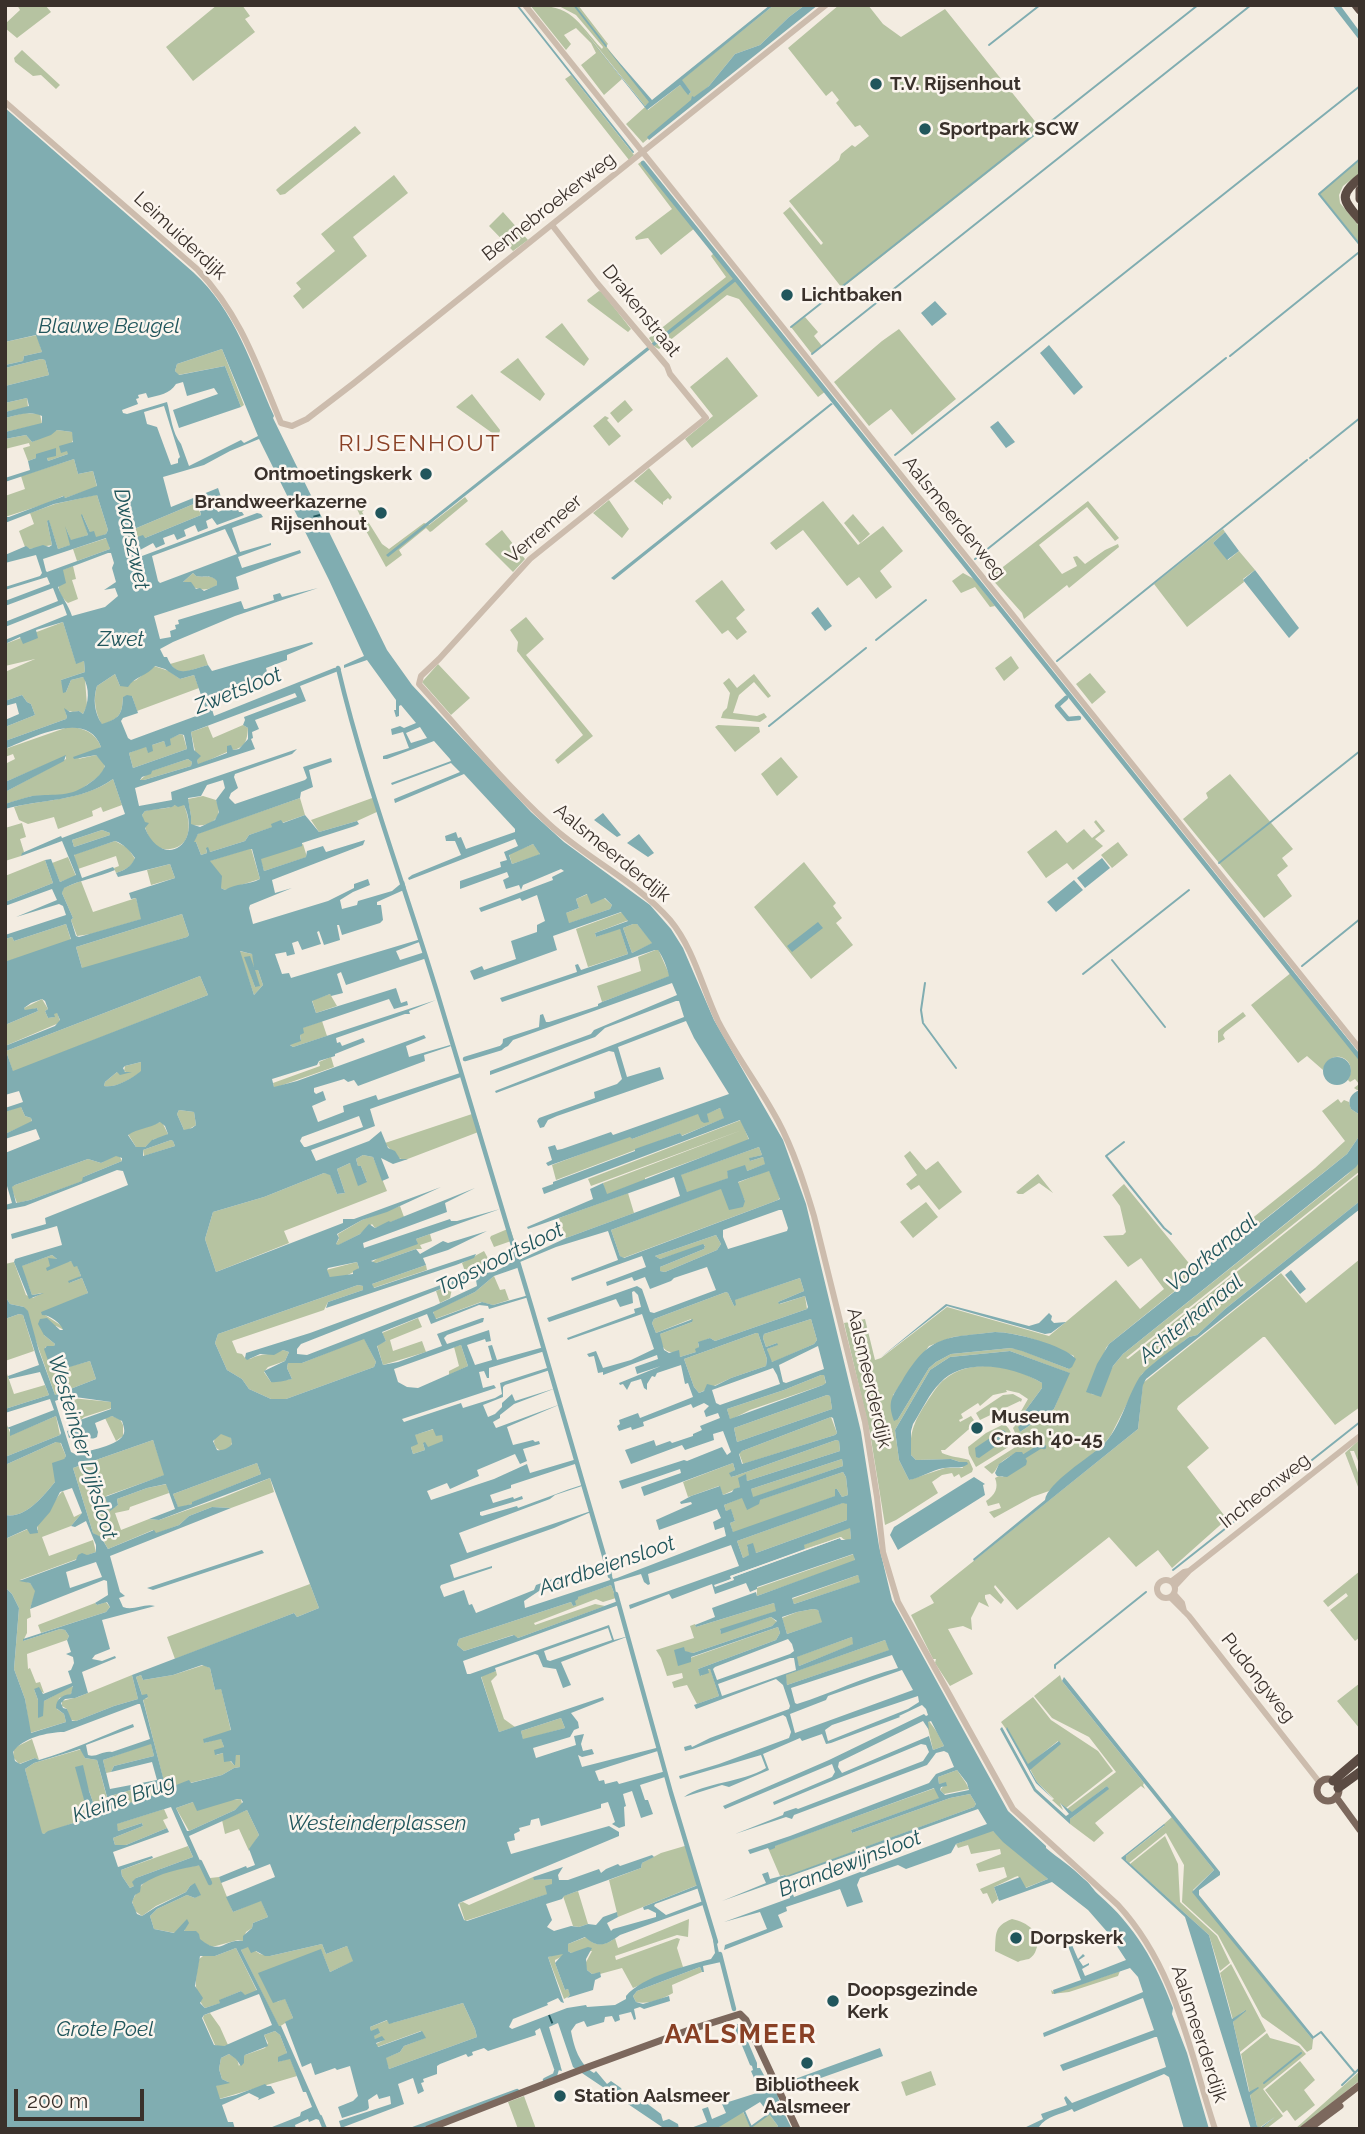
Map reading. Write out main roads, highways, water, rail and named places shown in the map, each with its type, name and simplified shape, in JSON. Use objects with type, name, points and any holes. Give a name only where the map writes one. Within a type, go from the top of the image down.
[{"type":"highway","points":[[1356,5],[1360,10]]},
{"type":"highway","points":[[1359,219],[1346,203],[1345,195],[1348,187],[1360,178]]},
{"type":"highway","points":[[1360,191],[1360,199]]},
{"type":"highway","points":[[1330,1788],[1360,1758]]},
{"type":"highway","points":[[1330,1788],[1360,1772]]},
{"type":"main road","name":"Pudongweg","points":[[1330,1788],[1360,1830]]},
{"type":"main road","points":[[428,2129],[588,2067],[739,2014],[745,2017],[797,2129]]},
{"type":"main road","points":[[1303,2129],[1360,2085]]},
{"type":"main road","points":[[1310,2129],[1360,2091]]},
{"type":"water","points":[[770,5],[774,5],[682,80],[691,92],[688,95],[680,85],[647,110],[582,29],[645,106],[649,102],[605,46],[652,100]]},
{"type":"water","points":[[805,5],[818,5],[649,140],[647,137],[691,100],[692,96],[709,86],[735,54],[760,45]]},
{"type":"water","points":[[1332,5],[1340,5],[1360,32],[1360,41]]},
{"type":"water","points":[[5,108],[193,272],[221,304],[241,340],[273,418],[387,650],[412,685],[531,812],[564,842],[650,905],[683,948],[714,1020],[783,1140],[806,1204],[861,1432],[879,1546],[892,1600],[1008,1811],[1046,1848],[1088,1882],[1123,1919],[1143,1946],[1173,2008],[1172,2014],[1187,2053],[1209,2129],[1184,2129],[1169,2077],[1164,2074],[1074,2112],[1072,2109],[1054,2116],[1039,2127],[1022,2129],[1043,2119],[1041,2114],[1067,2105],[1064,2098],[1066,2096],[1072,2103],[1166,2067],[1155,2037],[1063,2071],[1060,2065],[1154,2030],[1143,1998],[1044,2037],[1043,2033],[1143,1992],[1138,1977],[1130,1968],[1054,1994],[1053,1990],[1081,1980],[1068,1946],[1072,1945],[1078,1959],[1083,1954],[1085,1956],[1079,1960],[1083,1966],[1089,1963],[1082,1969],[1085,1976],[1126,1960],[1109,1934],[1088,1910],[1052,1882],[999,1901],[994,1887],[1020,1877],[1026,1888],[1048,1879],[993,1831],[956,1844],[951,1853],[906,1869],[898,1865],[860,1878],[857,1885],[863,1902],[847,1907],[840,1889],[786,1907],[787,1911],[778,1915],[783,1927],[724,1950],[725,1945],[767,1929],[760,1912],[724,1922],[790,1898],[788,1890],[791,1889],[794,1897],[987,1824],[978,1809],[788,1877],[788,1888],[784,1879],[722,1901],[766,1883],[762,1874],[768,1872],[770,1879],[786,1876],[976,1804],[970,1794],[950,1798],[852,1833],[851,1830],[939,1798],[934,1788],[770,1850],[768,1848],[750,1854],[748,1850],[929,1783],[936,1774],[954,1767],[948,1753],[944,1751],[936,1753],[927,1765],[794,1815],[792,1819],[786,1817],[735,1834],[783,1815],[784,1812],[923,1761],[929,1752],[926,1745],[921,1744],[774,1805],[773,1802],[832,1777],[835,1772],[832,1764],[725,1809],[723,1806],[829,1760],[924,1714],[928,1715],[922,1705],[900,1717],[831,1743],[826,1744],[822,1734],[802,1741],[800,1738],[763,1754],[769,1770],[729,1787],[722,1785],[684,1797],[702,1788],[746,1777],[766,1768],[761,1755],[680,1779],[679,1776],[789,1738],[791,1732],[783,1715],[693,1749],[685,1751],[684,1747],[692,1747],[789,1709],[790,1706],[783,1685],[776,1679],[696,1709],[694,1705],[719,1696],[710,1669],[709,1673],[700,1676],[698,1669],[776,1640],[780,1633],[778,1627],[691,1657],[691,1662],[678,1666],[674,1650],[684,1647],[685,1651],[693,1653],[772,1626],[777,1621],[771,1617],[721,1634],[720,1629],[776,1611],[774,1603],[696,1627],[695,1625],[715,1617],[712,1608],[756,1592],[757,1596],[855,1560],[853,1554],[757,1587],[750,1592],[746,1583],[715,1594],[712,1584],[672,1599],[669,1594],[630,1609],[629,1605],[739,1566],[731,1545],[648,1574],[648,1585],[641,1574],[614,1582],[617,1598],[611,1585],[578,1597],[576,1605],[573,1606],[571,1602],[459,1639],[457,1645],[464,1651],[514,1635],[518,1638],[618,1601],[619,1605],[463,1661],[467,1674],[470,1674],[609,1625],[614,1640],[629,1636],[561,1662],[571,1685],[563,1688],[556,1669],[543,1667],[535,1654],[495,1668],[496,1671],[481,1677],[499,1732],[603,1697],[604,1700],[571,1713],[579,1728],[574,1730],[570,1737],[533,1748],[536,1758],[576,1745],[574,1736],[584,1734],[581,1744],[583,1751],[592,1749],[594,1754],[582,1757],[578,1755],[582,1767],[660,1747],[661,1750],[595,1771],[599,1781],[604,1780],[605,1784],[617,1781],[619,1784],[666,1771],[668,1776],[640,1785],[653,1814],[641,1818],[632,1791],[623,1794],[626,1806],[625,1826],[619,1828],[612,1824],[615,1822],[608,1802],[601,1804],[601,1808],[541,1826],[539,1818],[531,1820],[530,1825],[519,1828],[520,1831],[514,1834],[515,1840],[507,1842],[511,1854],[609,1826],[619,1832],[619,1836],[458,1905],[464,1920],[467,1921],[547,1894],[545,1886],[552,1884],[552,1879],[534,1880],[533,1877],[563,1867],[558,1875],[559,1880],[568,1880],[599,1869],[601,1873],[618,1864],[620,1866],[652,1855],[654,1857],[642,1863],[641,1868],[546,1904],[552,1920],[547,1927],[554,1931],[571,1926],[596,1925],[603,1917],[617,1912],[618,1917],[607,1923],[611,1931],[656,1917],[656,1913],[644,1910],[643,1907],[698,1885],[699,1888],[654,1906],[666,1915],[703,1901],[703,1905],[620,1935],[603,1944],[585,1937],[568,1944],[568,1951],[571,1953],[592,1948],[586,1959],[587,1970],[592,1974],[600,1972],[601,1977],[595,1980],[593,1990],[567,1998],[570,1995],[568,1989],[565,1990],[555,1963],[563,1954],[548,1957],[564,2003],[558,1998],[547,2003],[548,2005],[513,2019],[509,2027],[512,2029],[567,2008],[615,2005],[654,1977],[711,1959],[715,1953],[713,1940],[716,1939],[721,1962],[703,1966],[704,1972],[700,1967],[637,1991],[633,1996],[636,2002],[643,2004],[669,1996],[670,2001],[644,2009],[634,2009],[634,2020],[631,2012],[619,2015],[620,2020],[615,2022],[612,2016],[605,2017],[604,2022],[587,2027],[584,2021],[576,2024],[571,2031],[584,2065],[594,2073],[596,2071],[607,2084],[611,2081],[621,2088],[624,2094],[628,2092],[639,2099],[641,2104],[645,2102],[661,2114],[663,2121],[669,2119],[678,2124],[679,2129],[665,2129],[573,2067],[558,2023],[549,2027],[562,2071],[554,2069],[540,2028],[535,2031],[536,2035],[488,2051],[484,2048],[472,2052],[473,2055],[468,2057],[466,2054],[440,2064],[437,2066],[437,2074],[423,2079],[424,2082],[421,2083],[424,2091],[418,2094],[413,2078],[398,2084],[404,2104],[341,2128],[339,2121],[391,2104],[390,2096],[379,2099],[377,2094],[368,2100],[367,2110],[342,2118],[338,2107],[358,2096],[350,2066],[315,2075],[311,2063],[302,2067],[285,2022],[293,2018],[285,1999],[273,2003],[258,1973],[321,1949],[330,1972],[353,1961],[347,1946],[326,1954],[322,1944],[270,1956],[256,1951],[251,1953],[248,1947],[241,1950],[281,2026],[323,2121],[316,2119],[309,2122],[308,2119],[295,2125],[296,2129],[267,2129],[300,2116],[301,2112],[312,2107],[290,2059],[278,2062],[278,2057],[287,2053],[280,2035],[275,2031],[264,2035],[268,2046],[245,2055],[241,2066],[229,2054],[221,2058],[219,2069],[222,2079],[230,2083],[216,2086],[220,2099],[265,2084],[271,2086],[275,2093],[258,2100],[259,2098],[249,2093],[222,2105],[228,2122],[233,2122],[235,2129],[5,2129],[5,1587],[19,1608],[14,1669],[25,1699],[31,1733],[66,1722],[64,1714],[56,1705],[60,1698],[71,1694],[73,1686],[44,1701],[43,1716],[38,1718],[38,1700],[34,1689],[39,1687],[43,1694],[72,1683],[68,1671],[74,1663],[73,1657],[66,1654],[71,1652],[67,1640],[69,1636],[65,1630],[23,1639],[106,1612],[110,1607],[107,1602],[97,1605],[95,1603],[108,1595],[107,1581],[104,1580],[30,1609],[35,1591],[30,1583],[19,1581],[76,1560],[82,1553],[87,1555],[96,1552],[96,1545],[86,1521],[75,1527],[71,1526],[82,1513],[72,1488],[60,1492],[50,1512],[37,1527],[38,1533],[30,1534],[27,1529],[5,1539],[5,1515],[20,1514],[39,1500],[55,1482],[52,1463],[66,1456],[61,1443],[56,1442],[5,1465],[5,1457],[61,1433],[56,1416],[10,1436],[10,1429],[7,1428],[54,1410],[50,1399],[5,1413],[5,1409],[49,1395],[40,1372],[9,1379],[8,1376],[39,1365],[23,1315],[5,1319],[5,1296],[10,1304],[24,1307],[28,1311],[55,1395],[96,1379],[90,1361],[56,1371],[55,1368],[51,1369],[44,1349],[55,1344],[44,1335],[38,1324],[40,1319],[47,1318],[63,1330],[58,1322],[41,1312],[88,1293],[82,1278],[69,1283],[68,1281],[81,1276],[77,1266],[74,1267],[71,1261],[47,1271],[46,1268],[50,1266],[48,1258],[57,1259],[52,1255],[22,1266],[32,1295],[44,1293],[29,1299],[14,1262],[15,1259],[62,1245],[57,1226],[12,1239],[11,1234],[46,1224],[45,1218],[128,1185],[123,1171],[117,1170],[25,1206],[5,1210],[5,1205],[12,1203],[5,1186],[5,1153],[40,1139],[36,1129],[5,1139],[5,1134],[32,1121],[25,1116],[21,1107],[5,1112],[5,1108],[23,1102],[19,1091],[5,1095],[5,1046],[55,1026],[60,1020],[57,1013],[54,1014],[55,1017],[48,1018],[45,1011],[48,1009],[42,999],[24,1008],[37,1008],[38,1011],[5,1025],[5,959],[7,961],[71,939],[66,924],[14,941],[12,937],[5,939],[5,935],[66,915],[63,906],[59,904],[16,917],[57,900],[52,889],[5,906],[5,902],[53,883],[45,860],[51,859],[60,882],[76,875],[62,841],[21,856],[22,853],[125,814],[113,779],[74,796],[5,809],[5,804],[29,797],[76,791],[95,779],[105,766],[96,755],[74,759],[73,757],[101,747],[94,735],[84,729],[57,730],[5,749],[5,741],[66,719],[64,708],[83,714],[88,695],[83,677],[71,680],[63,693],[61,680],[85,672],[84,661],[76,664],[63,622],[36,630],[38,638],[23,644],[20,637],[5,644],[5,640],[67,615],[63,604],[5,627],[5,622],[58,601],[53,588],[5,606],[5,601],[50,584],[47,577],[5,590],[5,587],[42,573],[36,555],[5,563],[5,555],[26,546],[30,549],[52,545],[47,521],[49,520],[58,549],[70,545],[65,526],[71,540],[88,535],[82,514],[90,532],[94,531],[96,537],[106,534],[108,530],[97,495],[54,504],[5,523],[5,517],[97,486],[93,471],[78,474],[74,459],[5,482],[5,478],[30,470],[28,461],[36,458],[36,454],[56,448],[56,456],[47,458],[48,461],[68,454],[67,451],[61,453],[59,446],[73,442],[72,432],[57,430],[32,442],[26,435],[5,439],[5,432],[42,423],[42,416],[28,413],[5,418],[5,412],[29,406],[27,398],[5,403],[5,386],[49,375],[45,360],[41,359],[5,368],[5,365],[23,361],[24,356],[42,352],[36,335],[5,342]],"holes":[[[222,349],[258,436],[244,443],[241,440],[189,466],[174,430],[167,402],[127,414],[122,410],[138,404],[138,395],[146,393],[148,398],[160,395],[183,382],[187,396],[214,388],[218,394],[173,410],[179,428],[241,407],[225,366],[179,375],[175,371],[177,364]],[[164,406],[180,457],[178,463],[171,465],[157,427],[147,424],[144,412]],[[259,439],[364,656],[344,665],[344,668],[367,660],[396,700],[396,717],[399,716],[401,705],[416,723],[391,729],[392,735],[403,732],[409,748],[383,756],[383,759],[434,741],[451,761],[391,783],[392,785],[451,763],[460,772],[394,799],[395,803],[464,774],[515,829],[515,832],[466,849],[456,832],[445,836],[446,841],[455,841],[461,855],[412,875],[409,880],[515,839],[518,846],[504,852],[507,860],[500,862],[501,867],[460,881],[460,889],[507,872],[509,877],[503,880],[506,889],[519,885],[521,890],[523,885],[561,869],[564,871],[552,877],[553,880],[479,908],[481,912],[537,895],[545,921],[537,925],[537,932],[511,941],[516,959],[484,970],[482,966],[470,971],[474,980],[557,950],[553,936],[621,912],[628,921],[595,933],[596,937],[620,929],[628,954],[581,970],[578,964],[575,965],[577,972],[500,998],[502,1002],[655,950],[658,950],[663,959],[669,976],[602,1002],[598,1006],[549,1022],[546,1022],[543,1014],[540,1015],[539,1027],[503,1039],[502,1049],[513,1040],[672,983],[677,995],[594,1030],[591,1034],[490,1071],[490,1075],[595,1037],[605,1028],[676,1001],[679,1001],[684,1017],[495,1091],[496,1093],[609,1051],[614,1052],[622,1079],[617,1084],[594,1092],[595,1098],[539,1118],[537,1121],[540,1128],[544,1127],[548,1120],[557,1116],[664,1079],[660,1067],[627,1077],[618,1047],[686,1021],[729,1094],[613,1135],[611,1132],[557,1150],[555,1145],[548,1147],[552,1160],[546,1163],[548,1166],[698,1114],[701,1121],[709,1122],[707,1114],[720,1108],[724,1118],[682,1136],[680,1133],[635,1149],[553,1182],[542,1188],[544,1194],[740,1120],[749,1139],[607,1194],[603,1183],[590,1189],[593,1199],[527,1227],[528,1229],[674,1177],[680,1196],[566,1238],[519,1260],[518,1258],[496,1271],[474,1271],[310,1333],[246,1353],[247,1360],[260,1354],[274,1355],[283,1350],[289,1352],[285,1361],[264,1371],[271,1382],[276,1382],[292,1379],[287,1368],[288,1363],[302,1363],[364,1339],[376,1362],[374,1367],[286,1399],[271,1399],[249,1389],[242,1379],[227,1370],[215,1343],[218,1334],[358,1285],[363,1286],[363,1290],[328,1302],[326,1308],[474,1258],[476,1254],[374,1288],[372,1284],[426,1265],[423,1258],[448,1250],[487,1231],[448,1243],[443,1241],[420,1254],[416,1249],[376,1263],[371,1261],[418,1244],[416,1239],[500,1209],[457,1221],[450,1219],[364,1248],[363,1243],[447,1212],[445,1203],[475,1188],[375,1228],[369,1224],[360,1234],[336,1244],[339,1238],[337,1234],[362,1220],[387,1212],[441,1187],[354,1219],[343,1219],[343,1223],[216,1272],[205,1239],[213,1212],[264,1197],[324,1173],[330,1175],[337,1194],[345,1193],[337,1169],[350,1163],[358,1186],[367,1182],[356,1159],[363,1155],[373,1157],[382,1181],[389,1178],[381,1158],[393,1164],[408,1159],[400,1159],[395,1151],[388,1148],[381,1131],[369,1141],[316,1161],[311,1150],[375,1126],[370,1109],[461,1077],[460,1073],[378,1100],[376,1095],[343,1106],[344,1112],[318,1122],[312,1106],[326,1100],[323,1091],[316,1094],[314,1088],[344,1079],[348,1082],[354,1080],[358,1086],[425,1061],[424,1055],[451,1046],[409,1057],[406,1046],[426,1038],[424,1035],[274,1087],[272,1079],[317,1065],[319,1061],[365,1042],[363,1038],[342,1046],[340,1042],[337,1043],[336,1038],[410,1014],[409,1011],[436,1000],[293,1047],[290,1045],[301,1041],[303,1028],[389,999],[394,1009],[408,1005],[407,1001],[401,1003],[396,988],[316,1013],[312,1001],[330,994],[343,993],[337,974],[341,972],[346,985],[427,958],[425,952],[400,960],[396,951],[422,941],[421,939],[291,978],[289,973],[282,974],[275,954],[295,954],[292,943],[298,941],[302,950],[321,944],[317,932],[319,931],[324,945],[340,940],[337,925],[342,935],[380,923],[383,920],[381,905],[377,905],[377,902],[406,889],[404,881],[392,891],[358,901],[357,905],[342,909],[340,900],[370,885],[368,879],[354,884],[354,888],[328,901],[253,924],[250,905],[292,888],[275,893],[272,880],[363,845],[365,840],[326,852],[323,846],[307,851],[306,857],[264,871],[261,859],[355,826],[359,824],[357,821],[319,832],[305,815],[283,823],[281,820],[271,824],[272,827],[249,835],[245,841],[210,852],[208,847],[207,853],[201,855],[194,842],[198,834],[300,798],[301,792],[313,787],[309,770],[332,762],[331,758],[303,767],[307,778],[305,780],[235,804],[229,798],[238,788],[235,774],[292,754],[297,749],[171,792],[172,800],[139,806],[135,788],[255,749],[251,739],[252,732],[259,729],[255,720],[306,701],[300,686],[341,670],[340,667],[334,668],[214,716],[208,696],[221,694],[268,676],[266,668],[287,660],[287,655],[313,644],[312,642],[212,671],[208,665],[179,671],[164,657],[160,649],[173,642],[235,616],[318,588],[282,597],[280,593],[273,595],[274,600],[246,609],[241,601],[178,620],[176,629],[170,631],[171,637],[160,639],[154,616],[239,589],[236,577],[301,553],[300,550],[242,568],[238,557],[271,545],[240,552],[232,528],[263,517],[257,513],[142,556],[140,550],[153,543],[156,548],[165,544],[163,538],[174,534],[177,540],[186,536],[184,530],[195,525],[198,532],[208,528],[206,521],[212,518],[217,525],[244,515],[236,505],[218,512],[215,505],[200,511],[201,515],[145,538],[143,535],[131,539],[127,532],[196,503],[199,509],[214,503],[213,500],[221,497],[218,488],[171,507],[163,477],[204,465]],[[225,529],[237,554],[160,583],[158,581],[152,556]],[[106,538],[110,549],[46,571],[43,559]],[[111,553],[116,582],[104,590],[115,588],[118,596],[105,607],[72,616],[58,587],[66,583],[63,570]],[[193,573],[196,576],[212,578],[217,581],[217,585],[204,591],[196,589],[191,582],[183,582]],[[155,666],[180,679],[194,675],[207,712],[131,740],[121,721],[138,713],[132,696],[123,697],[118,715],[102,724],[96,710],[95,695],[97,686],[115,674],[120,686],[128,687]],[[295,693],[297,697],[244,717],[243,725],[248,728],[248,739],[239,749],[233,750],[231,745],[227,746],[227,753],[198,764],[197,760],[201,756],[194,750],[191,732]],[[420,727],[427,738],[411,743],[406,733]],[[180,734],[184,735],[187,749],[133,768],[129,753],[146,747],[148,753],[153,751],[152,745],[164,741],[166,747],[171,745],[170,739]],[[188,759],[192,762],[191,766],[144,780],[140,780],[152,771]],[[223,780],[225,788],[216,800],[219,812],[215,820],[200,827],[191,824],[188,798],[201,796],[207,785]],[[184,805],[188,832],[178,848],[161,848],[152,841],[145,828],[149,823],[145,822],[142,815],[145,811]],[[102,830],[110,835],[74,847],[72,840]],[[115,841],[135,858],[127,868],[116,873],[118,877],[170,864],[175,878],[129,893],[131,899],[136,898],[141,919],[79,937],[76,936],[71,920],[73,918],[62,893],[64,888],[115,870],[113,867],[82,878],[74,855]],[[533,844],[540,854],[512,864],[509,855]],[[252,849],[260,879],[225,890],[221,888],[222,876],[210,861]],[[587,894],[591,904],[605,898],[612,905],[610,909],[569,923],[566,913],[579,908],[576,899]],[[182,914],[189,935],[187,937],[82,968],[76,947]],[[637,924],[652,943],[632,953],[623,928]],[[240,951],[252,954],[254,967],[250,956],[244,957],[255,987],[260,986],[255,970],[258,970],[263,985],[254,995]],[[200,976],[208,995],[13,1071],[6,1051]],[[141,1062],[141,1071],[133,1077],[118,1084],[104,1086],[117,1072],[120,1075],[132,1072],[125,1072],[123,1068]],[[179,1110],[194,1112],[196,1125],[184,1130],[177,1114]],[[359,1116],[363,1127],[306,1147],[300,1141],[302,1137]],[[160,1122],[168,1134],[152,1140],[145,1147],[136,1147],[128,1135]],[[171,1140],[175,1146],[143,1156],[143,1150]],[[759,1147],[762,1155],[749,1158],[750,1161],[763,1157],[765,1164],[747,1171],[745,1165],[727,1171],[728,1178],[687,1192],[681,1175]],[[116,1156],[122,1158],[122,1161],[83,1177],[82,1181],[16,1203],[12,1187],[88,1159],[101,1163]],[[769,1171],[780,1199],[624,1258],[620,1256],[611,1230],[721,1189],[729,1210],[743,1207],[745,1201],[738,1182]],[[779,1210],[782,1210],[787,1231],[728,1249],[723,1237],[723,1230]],[[608,1231],[618,1260],[571,1278],[572,1281],[642,1256],[646,1267],[606,1282],[607,1286],[632,1277],[634,1281],[645,1277],[650,1289],[707,1267],[716,1290],[654,1313],[650,1312],[642,1289],[637,1286],[547,1318],[549,1322],[616,1299],[620,1307],[633,1303],[634,1291],[641,1307],[634,1309],[635,1313],[567,1338],[568,1340],[642,1314],[654,1349],[631,1360],[603,1368],[596,1351],[587,1354],[589,1357],[594,1356],[598,1373],[603,1372],[603,1375],[657,1355],[658,1359],[635,1367],[637,1374],[661,1366],[619,1383],[620,1385],[623,1384],[627,1390],[631,1382],[641,1379],[647,1390],[652,1376],[681,1365],[685,1384],[688,1383],[693,1397],[640,1418],[638,1413],[619,1420],[619,1431],[644,1426],[643,1422],[691,1404],[693,1408],[704,1403],[709,1406],[704,1411],[706,1417],[718,1413],[720,1418],[700,1426],[702,1430],[693,1436],[656,1446],[654,1440],[625,1450],[631,1464],[682,1445],[685,1450],[714,1440],[713,1434],[723,1431],[731,1452],[727,1455],[722,1447],[687,1461],[619,1481],[622,1489],[680,1469],[681,1473],[641,1487],[644,1496],[733,1463],[735,1470],[729,1473],[731,1477],[836,1440],[839,1441],[840,1451],[747,1481],[746,1474],[738,1478],[740,1487],[732,1492],[723,1495],[720,1486],[691,1496],[680,1502],[692,1504],[656,1520],[659,1530],[717,1509],[721,1518],[713,1522],[715,1530],[724,1527],[726,1536],[617,1578],[613,1579],[608,1571],[610,1580],[525,1608],[524,1601],[539,1591],[571,1579],[575,1573],[570,1573],[536,1585],[534,1590],[476,1613],[472,1604],[469,1605],[464,1590],[444,1597],[440,1587],[492,1566],[454,1578],[450,1565],[554,1528],[591,1511],[467,1553],[459,1533],[585,1484],[518,1508],[517,1506],[480,1515],[480,1512],[523,1499],[522,1496],[513,1497],[493,1503],[490,1495],[511,1488],[511,1485],[578,1463],[577,1459],[530,1473],[527,1464],[494,1479],[431,1500],[427,1491],[447,1483],[450,1489],[479,1476],[477,1470],[515,1454],[520,1464],[527,1461],[523,1449],[540,1444],[539,1441],[513,1445],[507,1427],[561,1404],[496,1428],[493,1422],[514,1404],[556,1388],[515,1401],[512,1394],[495,1414],[488,1417],[483,1405],[503,1397],[505,1385],[550,1370],[550,1367],[500,1383],[502,1394],[495,1398],[463,1408],[461,1403],[404,1422],[402,1419],[496,1388],[494,1385],[483,1388],[479,1372],[484,1371],[489,1378],[489,1368],[545,1351],[544,1347],[497,1360],[492,1345],[488,1346],[492,1360],[475,1365],[467,1345],[485,1339],[486,1342],[491,1341],[489,1330],[447,1344],[444,1338],[483,1322],[482,1318],[437,1334],[442,1346],[383,1365],[377,1346],[386,1341],[382,1332],[427,1314],[431,1324],[479,1305],[488,1306],[489,1309],[529,1295],[493,1305],[482,1302],[436,1319],[433,1312],[475,1292],[494,1276],[520,1267],[520,1262],[556,1247]],[[716,1235],[721,1244],[717,1250],[665,1272],[660,1271],[660,1267],[704,1249],[703,1244],[660,1259],[655,1256]],[[357,1262],[359,1268],[353,1271],[353,1274],[330,1277],[327,1270]],[[471,1277],[476,1280],[477,1286],[434,1306],[307,1355],[297,1354],[301,1344]],[[800,1278],[804,1291],[778,1302],[779,1304],[805,1296],[808,1307],[715,1341],[710,1338],[698,1342],[696,1352],[680,1357],[679,1350],[669,1353],[664,1350],[660,1334],[692,1322],[693,1319],[656,1333],[652,1323],[654,1319],[726,1292],[734,1306],[735,1300]],[[811,1319],[817,1340],[814,1344],[772,1362],[767,1349],[778,1345],[777,1343],[766,1347],[764,1334]],[[758,1333],[767,1359],[766,1366],[715,1386],[707,1384],[704,1391],[699,1393],[694,1387],[684,1359]],[[461,1345],[468,1366],[418,1388],[407,1387],[398,1382],[394,1369]],[[818,1346],[824,1369],[783,1382],[779,1365]],[[773,1368],[780,1384],[720,1405],[716,1403],[712,1390]],[[821,1375],[824,1375],[826,1383],[823,1385],[730,1419],[727,1409]],[[827,1395],[830,1396],[832,1409],[737,1442],[734,1428]],[[68,1396],[111,1402],[111,1409],[80,1420],[76,1428],[67,1431],[69,1438],[83,1433],[92,1438],[97,1437],[95,1423],[112,1416],[122,1421],[124,1432],[121,1438],[110,1445],[75,1454],[71,1452],[55,1401]],[[833,1418],[837,1433],[835,1435],[742,1464],[739,1454],[742,1451]],[[433,1429],[436,1436],[442,1435],[443,1441],[428,1447],[423,1443],[425,1450],[413,1454],[411,1447],[418,1444],[415,1435]],[[221,1434],[231,1438],[232,1444],[223,1450],[217,1450],[213,1441]],[[153,1440],[164,1475],[105,1497],[110,1511],[118,1505],[117,1499],[166,1484],[175,1509],[149,1519],[159,1520],[270,1478],[319,1608],[297,1617],[294,1613],[132,1675],[138,1699],[72,1721],[61,1703],[65,1699],[88,1693],[82,1672],[116,1658],[115,1656],[102,1661],[92,1659],[110,1649],[102,1620],[155,1606],[123,1607],[119,1598],[125,1596],[120,1592],[110,1556],[231,1508],[212,1507],[189,1516],[179,1525],[156,1533],[154,1530],[108,1549],[101,1537],[93,1533],[73,1468]],[[842,1459],[843,1466],[753,1497],[751,1489]],[[257,1463],[261,1474],[192,1504],[178,1507],[173,1494]],[[843,1472],[846,1477],[848,1495],[842,1497],[835,1489],[835,1496],[733,1532],[730,1523],[735,1521],[731,1509],[726,1511],[724,1505],[742,1498],[747,1510],[759,1504],[760,1500]],[[843,1503],[847,1504],[847,1520],[756,1553],[753,1543],[747,1545],[749,1555],[743,1558],[737,1541]],[[850,1528],[851,1539],[840,1538],[733,1577],[733,1580],[715,1586],[731,1579],[731,1576],[805,1549],[804,1545]],[[96,1562],[102,1577],[70,1588],[66,1572]],[[858,1575],[860,1582],[794,1604],[792,1598]],[[818,1610],[822,1622],[787,1634],[782,1617]],[[608,1628],[612,1640],[550,1661],[544,1651]],[[852,1637],[853,1644],[799,1666],[797,1657]],[[788,1639],[794,1651],[717,1680],[713,1669]],[[885,1640],[889,1650],[787,1685],[786,1675]],[[892,1655],[898,1668],[797,1704],[791,1688]],[[790,1658],[794,1658],[796,1670],[722,1696],[718,1684]],[[202,1665],[210,1668],[215,1690],[221,1689],[231,1730],[203,1739],[204,1743],[221,1739],[224,1747],[214,1750],[215,1755],[223,1753],[224,1762],[231,1761],[234,1765],[236,1755],[240,1755],[240,1767],[222,1775],[191,1783],[189,1780],[166,1789],[143,1700],[148,1697],[147,1694],[142,1695],[136,1677],[141,1675],[143,1680],[173,1675]],[[902,1670],[913,1690],[795,1733],[790,1714],[826,1700],[828,1696]],[[918,1696],[919,1702],[908,1709],[828,1741],[825,1730],[832,1725]],[[138,1704],[150,1739],[112,1752],[88,1755],[86,1745],[134,1727],[133,1724],[63,1752],[20,1764],[15,1761],[13,1752],[29,1740],[64,1732]],[[561,1718],[565,1728],[523,1739],[521,1731]],[[923,1721],[929,1730],[928,1722],[931,1721],[944,1746],[933,1750],[929,1736],[842,1773],[838,1767],[839,1762]],[[151,1744],[154,1756],[114,1766],[111,1772],[152,1762],[157,1780],[110,1789],[103,1760]],[[80,1749],[85,1758],[97,1760],[110,1808],[108,1813],[98,1816],[83,1765],[75,1767],[89,1818],[42,1833],[25,1769],[34,1763]],[[957,1770],[969,1790],[945,1795],[940,1790],[941,1787],[947,1786],[946,1782],[939,1784],[938,1777]],[[148,1785],[154,1789],[154,1795],[114,1808],[110,1796]],[[237,1799],[243,1802],[235,1810],[189,1831],[176,1808],[193,1802],[197,1811]],[[171,1807],[193,1857],[136,1878],[132,1882],[134,1886],[130,1888],[121,1870],[153,1858],[152,1856],[118,1867],[113,1852],[169,1832],[167,1828],[126,1845],[115,1845],[113,1838],[143,1826],[142,1823],[118,1831],[117,1824]],[[247,1810],[259,1835],[249,1849],[255,1865],[219,1877],[221,1883],[270,1864],[275,1877],[226,1897],[233,1912],[261,1901],[268,1917],[253,1923],[252,1928],[243,1936],[243,1941],[218,1947],[200,1939],[196,1931],[184,1931],[189,1923],[187,1919],[174,1933],[154,1929],[150,1916],[157,1909],[187,1895],[195,1898],[201,1895],[195,1883],[186,1892],[142,1916],[137,1914],[132,1902],[140,1892],[141,1885],[178,1870],[202,1865],[189,1836]],[[236,1948],[257,1990],[245,1995],[241,1991],[205,2008],[200,2003],[203,1998],[195,1986],[200,1956],[215,1956]],[[259,1994],[272,2025],[224,2046],[214,2045],[202,2018],[204,2015]],[[463,2003],[477,2037],[389,2069],[386,2058],[400,2052],[404,2046],[426,2038],[422,2031],[378,2047],[376,2043],[385,2040],[382,2036],[375,2039],[374,2036],[380,2033],[378,2028],[371,2031],[370,2027],[387,2020],[389,2024]]]},
{"type":"water","points":[[734,278],[736,281],[388,557],[386,555]]},
{"type":"water","points":[[935,301],[947,314],[932,326],[921,313]]},
{"type":"water","points":[[1049,345],[1083,387],[1074,395],[1040,353]]},
{"type":"water","points":[[833,404],[614,580],[611,578]]},
{"type":"water","points":[[998,421],[1015,442],[1006,448],[990,427]]},
{"type":"water","points":[[1225,532],[1239,551],[1227,560],[1213,543]]},
{"type":"water","points":[[1255,570],[1299,628],[1289,638],[1243,580]]},
{"type":"water","points":[[818,607],[832,626],[825,631],[811,613]]},
{"type":"water","points":[[22,695],[31,704],[35,715],[5,727],[5,720],[19,714],[16,703],[5,706],[5,701]]},
{"type":"water","points":[[66,755],[64,761],[5,792],[5,782]]},
{"type":"water","points":[[603,813],[621,835],[617,837],[594,820]]},
{"type":"water","points":[[639,834],[654,853],[648,857],[627,843]]},
{"type":"water","points":[[1102,858],[1110,868],[1085,888],[1077,878]]},
{"type":"water","points":[[1074,880],[1083,890],[1056,912],[1047,902]]},
{"type":"water","points":[[818,922],[823,928],[792,952],[787,946]]},
{"type":"water","points":[[1337,1057],[1347,1061],[1351,1071],[1347,1081],[1337,1085],[1327,1081],[1323,1071],[1327,1061]]},
{"type":"water","points":[[1360,1090],[1360,1115],[1351,1109],[1349,1103],[1352,1095]]},
{"type":"water","points":[[1360,1135],[1360,1161],[1356,1167],[1123,1354],[1113,1366],[1101,1397],[1086,1392],[1097,1364],[1109,1344],[1347,1154]]},
{"type":"water","points":[[1360,1201],[1360,1209],[1146,1379],[1138,1429],[974,1561],[973,1559],[1045,1500],[1061,1478],[1103,1445],[1119,1421],[1134,1386],[1148,1368],[1189,1337],[1197,1335],[1225,1309]]},
{"type":"water","points":[[1291,1270],[1306,1289],[1300,1294],[1285,1275]]},
{"type":"water","points":[[946,1304],[1029,1326],[1039,1323],[1049,1313],[1054,1323],[1066,1322],[1051,1333],[1045,1334],[947,1306],[880,1358]]},
{"type":"water","points":[[995,1332],[1038,1340],[1061,1349],[1076,1359],[1069,1369],[1011,1348],[951,1354],[929,1368],[898,1419],[894,1421],[891,1409],[893,1395],[921,1354],[940,1341]]},
{"type":"water","points":[[1010,1351],[1070,1373],[1054,1409],[1020,1432],[1018,1427],[1022,1424],[1025,1411],[1042,1388],[1042,1383],[1018,1372],[990,1367],[963,1369],[950,1375],[932,1392],[913,1424],[911,1455],[916,1460],[951,1459],[968,1464],[939,1469],[909,1480],[899,1460],[895,1430],[930,1370],[950,1357]]},
{"type":"water","points":[[1002,1430],[1005,1431],[1006,1439],[979,1458],[976,1457],[975,1448]]},
{"type":"water","points":[[1016,1452],[1022,1452],[1027,1461],[1026,1465],[1007,1477],[997,1476],[995,1473],[999,1464]]},
{"type":"water","points":[[974,1477],[985,1484],[985,1495],[898,1550],[890,1535],[894,1527]]},
{"type":"water","points":[[262,1550],[264,1553],[153,1590],[147,1588]]},
{"type":"water","points":[[1064,1677],[1220,1872],[1220,1875],[1199,1890],[1199,1895],[1314,2037],[1313,2040],[1192,1892],[1214,1870],[1062,1681]]},
{"type":"water","points":[[1002,1727],[1036,1789],[1066,1816],[1069,1814],[1060,1803],[1072,1812],[1107,1786],[1109,1789],[1070,1819],[1070,1824],[1034,1791],[1000,1729]]},
{"type":"water","points":[[1007,1727],[1028,1764],[1059,1741],[1061,1744],[1030,1770],[1053,1799],[1036,1783]]},
{"type":"water","points":[[1164,1824],[1126,1856],[1126,1860],[1209,1935],[1232,2019],[1246,2010],[1233,2022],[1249,2092],[1259,2088],[1250,2095],[1257,2126],[1260,2128],[1275,2117],[1261,2129],[1251,2129],[1185,1917],[1121,1858]]},
{"type":"water","points":[[740,2023],[757,2068],[760,2068],[773,2087],[880,2048],[883,2056],[784,2091],[778,2096],[792,2129],[775,2129],[778,2126],[760,2102],[716,2129],[688,2129],[707,2122],[702,2109],[708,2107],[712,2119],[726,2113],[722,2104],[760,2092],[734,2026]]},
{"type":"waterway","points":[[517,5],[633,152]]},
{"type":"waterway","points":[[574,5],[606,46]]},
{"type":"waterway","points":[[989,45],[1040,5]]},
{"type":"waterway","points":[[791,327],[1198,5]]},
{"type":"waterway","points":[[812,354],[1251,5]]},
{"type":"waterway","points":[[895,455],[1360,86]]},
{"type":"waterway","points":[[1360,159],[1319,194],[1360,245]]},
{"type":"waterway","points":[[643,163],[1360,1058]]},
{"type":"waterway","points":[[1230,356],[1358,253]]},
{"type":"waterway","points":[[975,559],[1226,358]]},
{"type":"waterway","points":[[1310,458],[1360,418]]},
{"type":"waterway","points":[[1057,661],[1307,460]]},
{"type":"waterway","points":[[876,640],[926,600]]},
{"type":"waterway","points":[[769,726],[866,648]]},
{"type":"waterway","points":[[338,668],[360,750],[459,1065],[610,1576]]},
{"type":"waterway","points":[[1066,698],[1057,706],[1068,719],[1079,718]]},
{"type":"waterway","points":[[1219,863],[1360,751]]},
{"type":"waterway","points":[[1083,974],[1189,890]]},
{"type":"waterway","points":[[1302,966],[1360,919]]},
{"type":"waterway","points":[[1112,960],[1165,1027]]},
{"type":"waterway","points":[[925,983],[921,1010],[923,1023],[956,1068]]},
{"type":"waterway","points":[[465,1059],[501,1048],[506,1043]]},
{"type":"waterway","points":[[1124,1142],[1106,1156],[1171,1234]]},
{"type":"waterway","points":[[1173,1570],[1360,1422]]},
{"type":"waterway","points":[[1020,1459],[1041,1446],[1044,1447]]},
{"type":"waterway","points":[[1055,1668],[1055,1665],[1146,1592]]},
{"type":"waterway","points":[[616,1594],[716,1942]]},
{"type":"waterway","points":[[200,1862],[210,1883]]},
{"type":"waterway","points":[[720,1954],[734,2009]]},
{"type":"waterway","points":[[1314,2037],[1321,2032],[1355,2073]]},
{"type":"waterway","points":[[1264,2083],[1301,2053]]},
{"type":"waterway","points":[[545,2080],[555,2075],[558,2065]]},
{"type":"waterway","points":[[1342,2085],[1360,2068]]},
{"type":"waterway","points":[[413,2129],[517,2091]]},
{"type":"waterway","points":[[744,2111],[751,2127],[769,2114]]},
{"type":"waterway","points":[[320,2117],[325,2129]]},
{"type":"place","name":"T.V. Rijsenhout","points":[[876,84]]},
{"type":"place","name":"Sportpark SCW","points":[[925,129]]},
{"type":"place","name":"Lichtbaken","points":[[787,295]]},
{"type":"place","name":"Ontmoetingskerk","points":[[426,474]]},
{"type":"place","name":"Brandweerkazerne Rijsenhout","points":[[381,513]]},
{"type":"place","name":"Museum Crash '40-45","points":[[977,1428]]},
{"type":"place","name":"Dorpskerk","points":[[1016,1938]]},
{"type":"place","name":"Doopsgezinde Kerk","points":[[833,2001]]},
{"type":"place","name":"Bibliotheek Aalsmeer","points":[[807,2063]]},
{"type":"place","name":"Station Aalsmeer","points":[[560,2096]]},
{"type":"district","name":"RIJSENHOUT","points":[[420,444]]},
{"type":"district","name":"AALSMEER","points":[[741,2035]]},
{"type":"water label","name":"Blauwe Beugel","points":[[109,327]]},
{"type":"water label","name":"Dwarszwet","points":[[131,539]]},
{"type":"water label","name":"Zwet","points":[[121,640]]},
{"type":"water label","name":"Zwetsloot","points":[[238,691]]},
{"type":"water label","name":"Voorkanaal","points":[[1212,1253]]},
{"type":"water label","name":"Topsvoortsloot","points":[[500,1259]]},
{"type":"water label","name":"Achterkanaal","points":[[1191,1319]]},
{"type":"water label","name":"Westeinder Dijksloot","points":[[82,1447]]},
{"type":"water label","name":"Aardbeiensloot","points":[[607,1566]]},
{"type":"water label","name":"Kleine Brug","points":[[124,1799]]},
{"type":"water label","name":"Westeinderplassen","points":[[377,1824]]},
{"type":"water label","name":"Brandewijnsloot","points":[[850,1864]]},
{"type":"water label","name":"Grote Poel","points":[[105,2030]]}]
